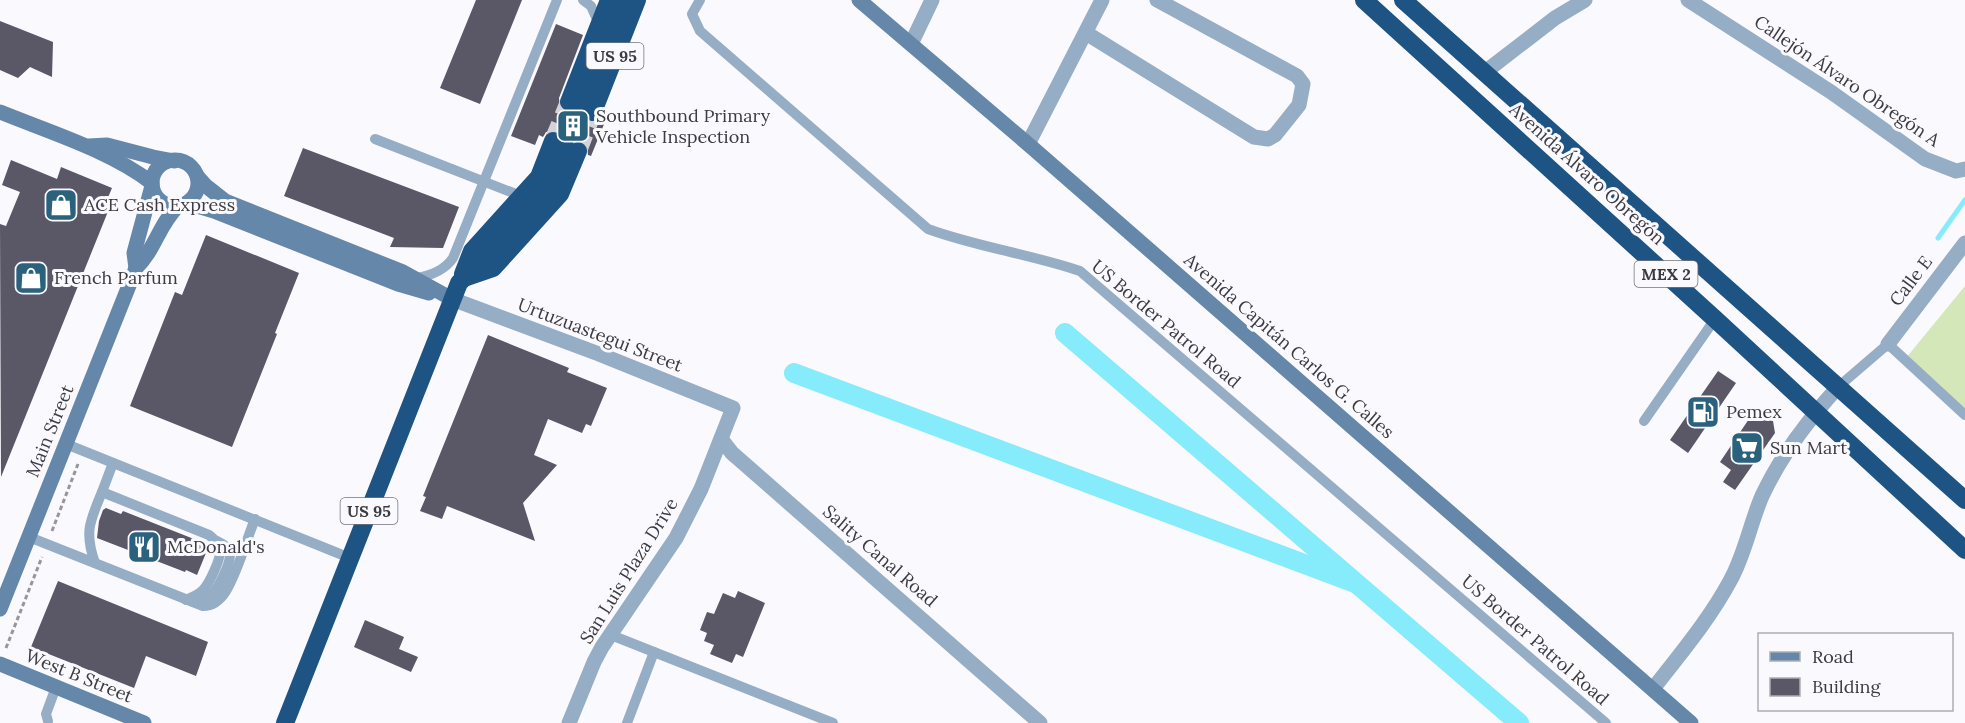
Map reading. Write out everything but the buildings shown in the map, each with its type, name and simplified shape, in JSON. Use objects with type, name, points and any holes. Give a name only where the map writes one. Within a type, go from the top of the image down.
[{"type":"highway","name":"US 95","points":[[581,107],[599,24],[609,0]]},
{"type":"highway","name":"US 95","points":[[581,107],[623,0]]},
{"type":"highway","name":"US 95","points":[[581,107],[613,60],[637,0]]},
{"type":"highway","name":"Avenida Álvaro Obregón","points":[[1364,0],[1965,550]]},
{"type":"highway","name":"Avenida Álvaro Obregón","points":[[1403,0],[1965,500]]},
{"type":"highway","name":"US 95","points":[[285,723],[459,283],[548,189],[565,146]]},
{"type":"main road","name":"Avenida Capitán Carlos G. Calles","points":[[859,0],[1028,144],[1691,723]]},
{"type":"main road","points":[[0,112],[86,146],[126,165],[152,184]]},
{"type":"main road","points":[[86,146],[107,145],[185,163],[197,176],[197,191],[193,198],[182,204],[164,203],[155,193],[152,184],[155,172],[163,164],[174,161]]},
{"type":"main road","name":"Urtuzuastegui Street","points":[[197,176],[225,201],[403,272],[452,299]]},
{"type":"main road","name":"Main Street","points":[[136,268],[134,253],[152,184]]},
{"type":"main road","name":"Main Street","points":[[0,609],[136,268],[146,258],[166,218],[182,204]]},
{"type":"main road","name":"Urtuzuastegui Street","points":[[182,204],[214,211],[398,284],[452,299]]},
{"type":"main road","name":"West B Street","points":[[0,664],[144,723]]},
{"type":"street","points":[[911,44],[932,0]]},
{"type":"street","points":[[1028,144],[1101,0]]},
{"type":"street","points":[[1086,33],[1254,137],[1268,139],[1275,135],[1299,105],[1303,84],[1297,76],[1157,0]]},
{"type":"street","points":[[1485,72],[1555,18],[1585,0]]},
{"type":"street","name":"Callejón Álvaro Obregón A","points":[[1688,0],[1831,92],[1924,159],[1960,170]]},
{"type":"street","name":"Calle E","points":[[1888,344],[1965,243]]},
{"type":"street","name":"Urtuzuastegui Street","points":[[452,299],[599,354],[733,408],[721,439]]},
{"type":"street","points":[[1653,689],[1698,631],[1730,581],[1744,550],[1762,497],[1780,460],[1838,387]]},
{"type":"street","name":"San Luis Plaza Drive","points":[[569,723],[594,662],[676,538],[701,489],[721,439]]},
{"type":"street","name":"Sality Canal Road","points":[[721,439],[732,453],[1040,723]]},
{"type":"lane","points":[[415,278],[436,273],[449,264],[453,258],[557,0]]},
{"type":"lane","points":[[583,0],[591,6],[613,60]]},
{"type":"lane","name":"US Border Patrol Road","points":[[700,0],[692,14],[700,31],[927,229],[960,241],[1046,260],[1080,271],[1606,723]]},
{"type":"lane","points":[[375,139],[536,202]]},
{"type":"lane","points":[[1644,421],[1715,319]]},
{"type":"lane","points":[[1838,387],[1888,344],[1965,415]]},
{"type":"lane","points":[[66,444],[350,558]]},
{"type":"lane","points":[[95,563],[90,550],[89,530],[113,463]]},
{"type":"lane","points":[[102,492],[215,539],[220,553],[210,581],[189,601]]},
{"type":"lane","points":[[29,537],[189,601],[209,606],[226,592],[255,519]]},
{"type":"lane","points":[[611,634],[833,723]]},
{"type":"lane","points":[[627,723],[654,652]]},
{"type":"lane","points":[[48,721],[46,714],[56,687]]},
{"type":"green space","points":[[1965,286],[1965,412],[1906,358]]},
{"type":"waterway","points":[[1938,238],[1965,200]]},
{"type":"waterway","points":[[1065,333],[1519,723]]},
{"type":"waterway","points":[[794,373],[1355,583]]},
{"type":"tunnel","points":[[553,141],[569,102]]},
{"type":"tunnel","points":[[565,146],[581,107]]},
{"type":"tunnel","points":[[578,151],[593,112]]},
{"type":"place","name":"Southbound Primary Vehicle Inspection","points":[[573,126]]},
{"type":"place","name":"ACE Cash Express","points":[[61,205]]},
{"type":"place","name":"French Parfum","points":[[31,278]]},
{"type":"place","name":"Pemex","points":[[1703,412]]},
{"type":"place","name":"Sun Mart","points":[[1747,448]]},
{"type":"place","name":"McDonald's","points":[[144,547]]}]
